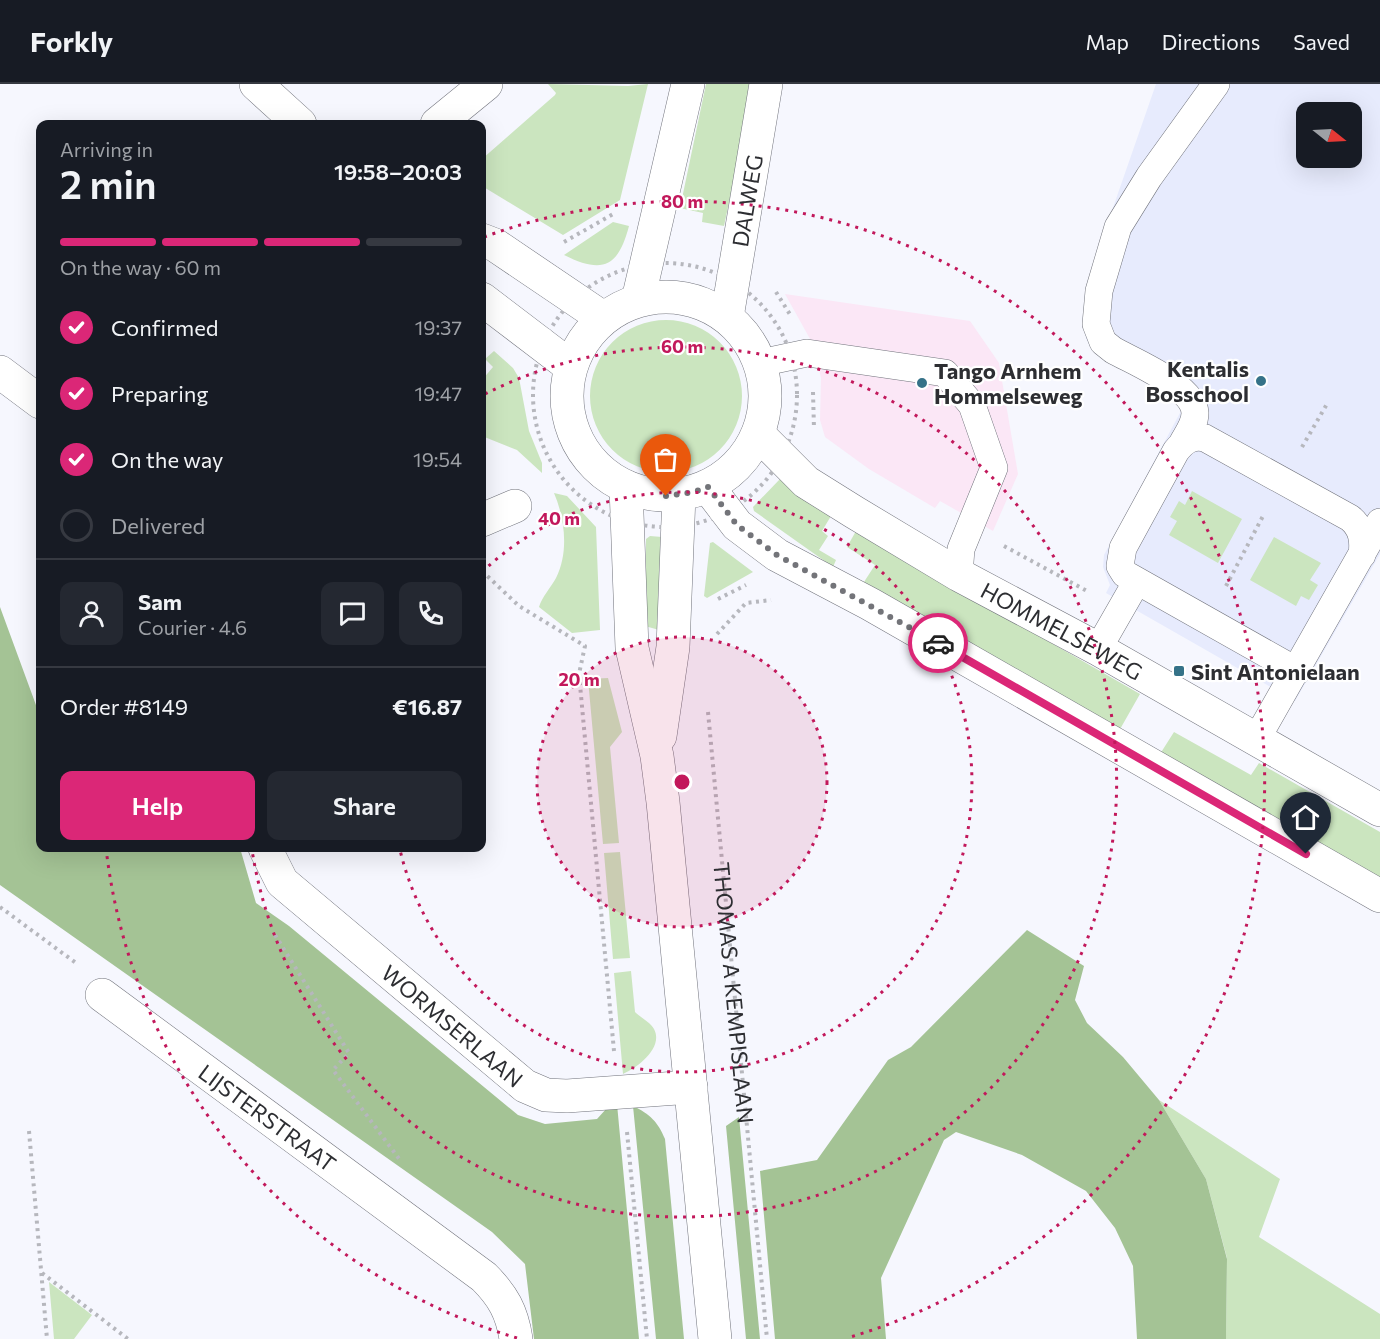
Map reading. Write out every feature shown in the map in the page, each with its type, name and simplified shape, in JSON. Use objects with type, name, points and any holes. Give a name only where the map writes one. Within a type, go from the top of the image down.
[{"type":"street","points":[[256,84],[296,120]]},
{"type":"street","points":[[442,120],[486,84]]},
{"type":"street","points":[[638,300],[688,84]]},
{"type":"street","name":"DALWEG","points":[[727,317],[766,84]]},
{"type":"street","points":[[486,242],[536,272],[603,318]]},
{"type":"street","points":[[662,296],[685,298],[707,305],[727,317],[752,345],[765,386],[764,411],[758,434],[737,465],[693,491],[652,495],[626,487],[604,475],[588,458],[575,437],[567,414],[566,389],[570,366],[584,340],[603,318],[638,300],[662,296]]},
{"type":"street","points":[[486,302],[570,366]]},
{"type":"street","points":[[0,372],[36,399]]},
{"type":"street","name":"HOMMELSEWEG","points":[[758,434],[806,482],[959,575],[1098,649],[1380,810]]},
{"type":"street","points":[[626,487],[632,648],[657,756],[692,1087],[715,1339]]},
{"type":"street","points":[[657,756],[672,647],[678,527],[693,491]]},
{"type":"street","points":[[693,491],[727,512],[737,525],[777,555],[870,604],[1380,896]]},
{"type":"street","points":[[486,518],[515,506]]},
{"type":"street","name":"WORMSERLAAN","points":[[267,852],[282,882],[525,1086],[546,1095],[567,1096],[623,1090],[692,1087]]},
{"type":"street","name":"LIJSTERSTRAAT","points":[[102,995],[484,1277],[501,1293],[512,1315],[516,1339]]},
{"type":"lane","points":[[1216,84],[1149,177],[1118,228],[1098,302],[1096,324],[1103,342],[1184,390],[1194,405],[1194,422],[1120,557],[1120,566],[1125,574],[1297,671]]},
{"type":"lane","points":[[759,363],[807,353],[945,374],[972,405],[994,468],[962,549],[959,575]]},
{"type":"lane","points":[[1183,442],[1197,436],[1205,438],[1357,524],[1364,544],[1362,555]]},
{"type":"lane","points":[[1256,740],[1380,522]]},
{"type":"lane","points":[[1098,649],[1137,581]]},
{"type":"path","points":[[536,272],[548,254],[563,242],[617,212],[629,209],[657,215]]},
{"type":"path","points":[[676,262],[706,268],[733,281],[756,298],[778,325],[792,356],[798,392],[794,428],[781,459],[758,490],[727,512],[704,522],[678,527],[653,528],[627,523],[594,508],[560,477],[537,432],[533,382],[542,344],[556,319],[574,298],[601,278],[626,268],[676,262]]},
{"type":"path","points":[[1207,621],[1282,481],[1327,404]]},
{"type":"path","points":[[486,575],[519,606],[585,646],[579,675],[615,1066],[623,1090],[647,1339]]},
{"type":"path","name":"THOMAS A KEMPISLAAN","points":[[708,711],[767,1339]]},
{"type":"path","points":[[0,907],[95,978],[102,995]]},
{"type":"path","points":[[271,927],[349,1053],[333,1070],[404,1165]]},
{"type":"path","points":[[29,1131],[47,1339]]},
{"type":"path","points":[[41,1273],[128,1339]]},
{"type":"shaded area","name":"Kentalis Bosschool","points":[[1156,84],[1380,84],[1380,554],[1295,701],[1106,593],[1110,585],[1103,567],[1104,555],[1181,411],[1177,402],[1093,351],[1086,338],[1085,326],[1108,222]]},
{"type":"shaded area","points":[[785,294],[970,321],[999,363],[1018,474],[993,531],[940,501],[935,508],[869,469],[825,437],[820,420],[821,378],[814,346]]},
{"type":"green space","points":[[548,84],[628,86],[648,84],[620,200],[563,235],[486,188],[486,155],[556,93]]},
{"type":"green space","points":[[706,84],[754,84],[724,226],[702,222],[703,213],[680,208]]},
{"type":"green space","points":[[613,222],[629,226],[620,251],[614,259],[598,265],[577,261],[564,255]]},
{"type":"green space","points":[[666,320],[695,326],[708,333],[719,343],[729,354],[736,367],[742,396],[736,425],[729,438],[719,449],[708,459],[695,466],[666,472],[637,466],[624,459],[613,449],[603,438],[596,425],[590,396],[596,367],[603,354],[613,343],[624,333],[637,326]]},
{"type":"green space","points":[[494,351],[513,368],[519,378],[529,431],[542,463],[542,473],[517,450],[486,438],[486,375],[493,367],[486,358]]},
{"type":"green space","points":[[780,479],[831,516],[822,531],[828,536],[819,550],[836,560],[833,567],[754,511],[753,507]]},
{"type":"green space","points":[[1192,491],[1242,519],[1218,563],[1169,535],[1177,521],[1170,517],[1179,501],[1185,505]]},
{"type":"green space","points":[[554,493],[567,496],[596,527],[600,630],[572,633],[539,607],[556,578],[563,557],[563,524]]},
{"type":"green space","points":[[856,531],[1140,694],[1119,731],[862,585],[875,565],[847,547]]},
{"type":"green space","points":[[650,536],[662,537],[659,630],[645,626],[646,539]]},
{"type":"green space","points":[[1274,537],[1321,563],[1310,580],[1318,585],[1309,600],[1301,596],[1296,606],[1250,580]]},
{"type":"green space","points":[[713,542],[753,572],[707,598],[704,596],[710,543]]},
{"type":"green space","points":[[0,607],[36,705],[36,852],[241,852],[256,903],[289,926],[518,1115],[545,1124],[597,1119],[607,1108],[617,1104],[639,1339],[534,1339],[525,1264],[492,1232],[0,885]]},
{"type":"green space","points":[[608,678],[622,732],[610,747],[619,843],[603,844],[588,679]]},
{"type":"green space","points":[[1174,732],[1251,775],[1259,763],[1380,832],[1380,880],[1160,754]]},
{"type":"green space","points":[[620,852],[630,958],[613,959],[604,853]]},
{"type":"green space","points":[[1027,930],[1084,966],[1075,1000],[1087,1023],[1123,1057],[1159,1100],[1206,1179],[1227,1259],[1226,1339],[1137,1339],[1133,1266],[1115,1228],[1086,1191],[1022,1155],[956,1132],[944,1140],[881,1278],[886,1339],[775,1339],[760,1171],[817,1160],[888,1060],[911,1047]]},
{"type":"green space","points":[[631,971],[635,1012],[652,1026],[656,1036],[648,1056],[623,1074],[614,973]]},
{"type":"green space","points":[[1159,1100],[1280,1179],[1259,1237],[1380,1314],[1380,1339],[1226,1339],[1227,1258],[1206,1179]]},
{"type":"green space","points":[[633,1106],[653,1119],[665,1139],[684,1339],[656,1339]]},
{"type":"green space","points":[[739,1117],[760,1339],[746,1339],[726,1126]]},
{"type":"green space","points":[[49,1282],[92,1315],[74,1339],[54,1339]]},
{"type":"way so far","points":[[666,496],[694,492],[708,487],[737,525],[777,555],[938,643]]},
{"type":"place","name":"Kentalis Bosschool","points":[[1261,381]]},
{"type":"place","name":"Tango Arnhem Hommelseweg","points":[[922,383]]},
{"type":"place","name":"Sint Antonielaan","points":[[1179,671]]},
{"type":"route","points":[[938,643],[1306,854]]}]
